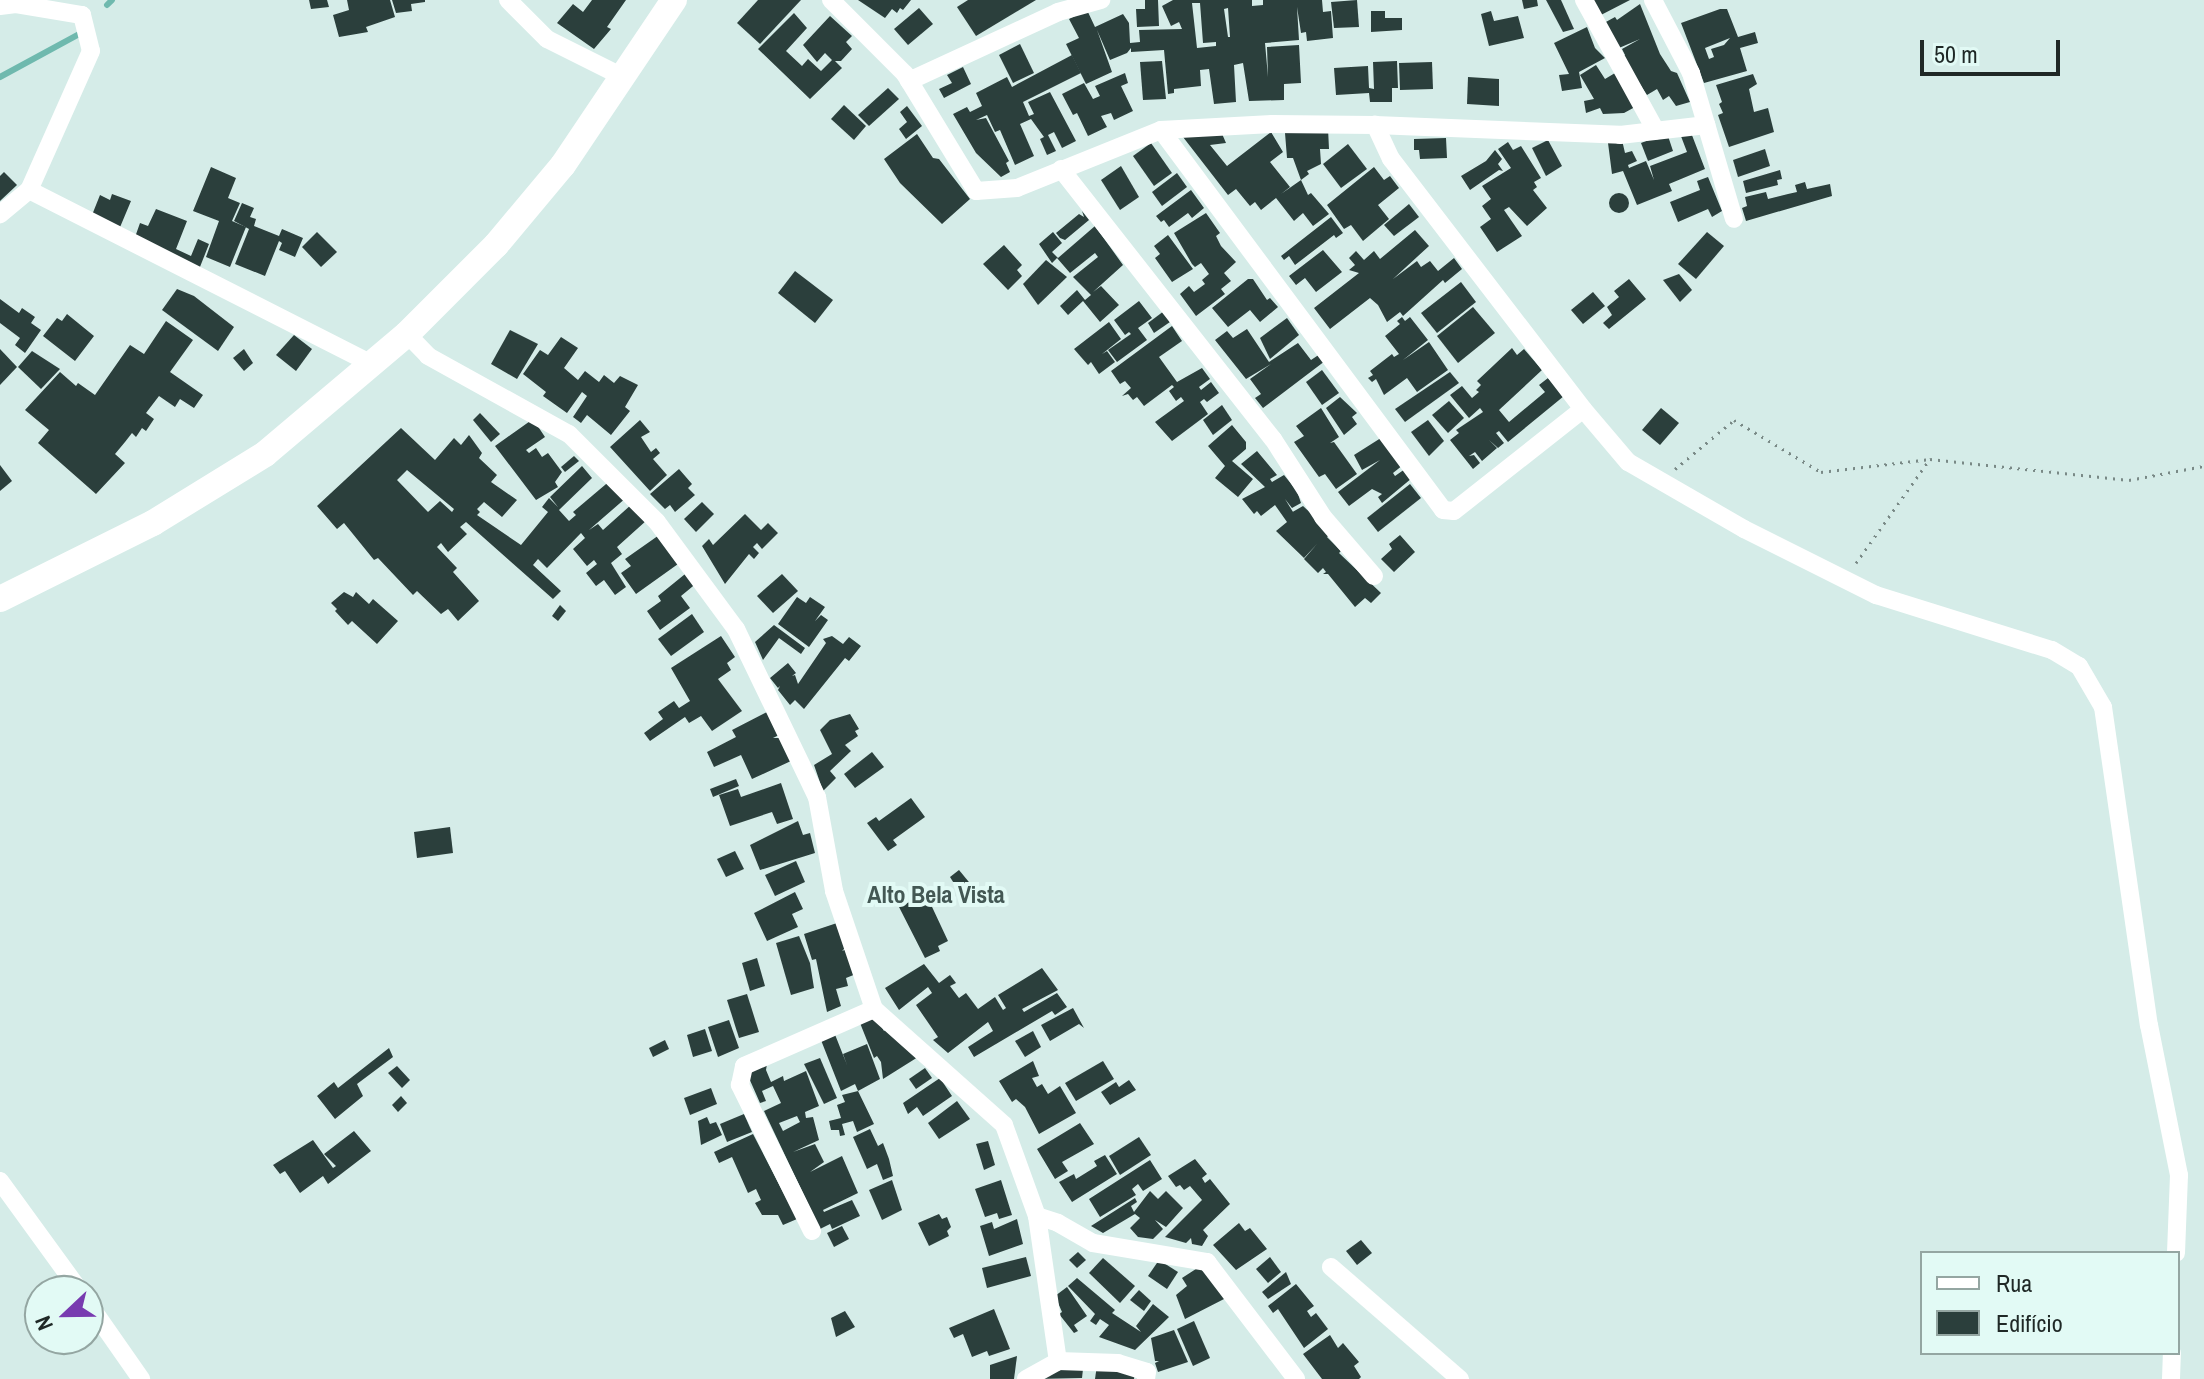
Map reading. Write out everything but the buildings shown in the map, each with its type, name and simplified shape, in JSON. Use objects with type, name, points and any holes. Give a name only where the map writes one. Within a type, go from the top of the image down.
[{"type":"main road","points":[[0,599],[153,523],[265,454],[407,334],[496,245],[563,165],[674,0]]},
{"type":"street","points":[[508,0],[547,39],[623,77]]},
{"type":"street","points":[[831,0],[909,81],[976,191],[1017,188],[1161,130],[1272,124],[1375,125],[1620,135],[1706,125]]},
{"type":"street","points":[[909,81],[1058,12],[1101,0]]},
{"type":"street","points":[[1584,0],[1656,131]]},
{"type":"street","points":[[1653,0],[1691,73],[1734,219]]},
{"type":"street","points":[[0,6],[16,4],[82,15],[91,51],[29,190],[0,214]]},
{"type":"street","points":[[1375,125],[1391,159],[1583,409],[1628,462],[1876,595],[2052,650],[2079,666],[2103,707],[2149,1025],[2179,1175],[2176,1251]]},
{"type":"street","points":[[1161,130],[1443,510],[1454,511],[1583,409]]},
{"type":"street","points":[[1061,169],[1273,439],[1323,517],[1374,576]]},
{"type":"street","points":[[29,190],[372,364]]},
{"type":"street","points":[[407,334],[428,356],[569,434],[657,522],[736,629],[817,797],[834,891],[874,1009],[1004,1125],[1037,1216],[1058,1361]]},
{"type":"street","points":[[812,1231],[740,1085],[744,1066],[874,1009]]},
{"type":"street","points":[[0,1181],[68,1275]]},
{"type":"street","points":[[1037,1216],[1058,1223],[1093,1243],[1207,1262],[1296,1379]]},
{"type":"street","points":[[1331,1267],[1460,1379]]},
{"type":"street","points":[[104,1326],[141,1379]]},
{"type":"street","points":[[2171,1379],[2172,1355]]},
{"type":"street","points":[[1026,1379],[1058,1361],[1118,1363],[1147,1372],[1146,1379]]},
{"type":"path","points":[[1661,481],[1734,420],[1821,472],[1930,459],[2129,480],[2204,466]]},
{"type":"path","points":[[1844,579],[1930,459]]},
{"type":"waterway","points":[[107,5],[112,0]]},
{"type":"waterway","points":[[0,77],[81,33]]},
{"type":"district","name":"Alto Bela Vista","points":[[936,895]]}]
